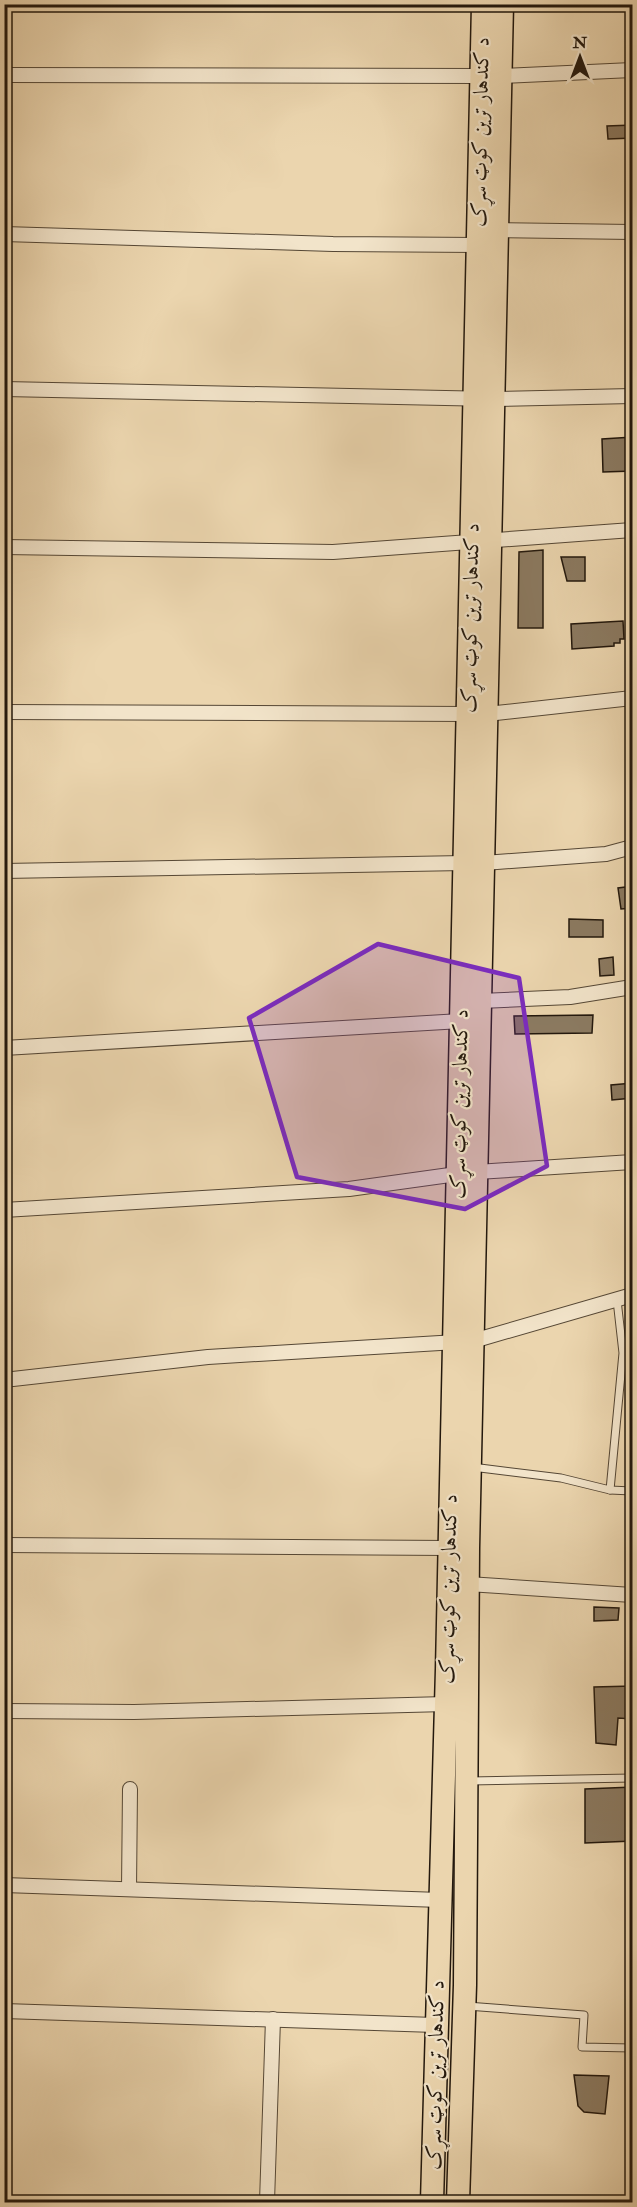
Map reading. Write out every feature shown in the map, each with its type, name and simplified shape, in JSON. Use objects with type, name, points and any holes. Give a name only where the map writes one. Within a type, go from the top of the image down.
[{"type":"main road","name":"د کندهار ترين کوټ سړک","points":[[483,4],[491,76],[498,230],[484,399]]},
{"type":"main road","name":"د کندهار ترين کوټ سړک","points":[[467,1173],[461,1021],[472,955],[484,399],[478,245],[491,76],[502,4]]},
{"type":"main road","name":"د کندهار ترين کوټ سړک","points":[[432,2202],[449,1548],[463,1341],[467,1173],[480,1000],[472,955]]},
{"type":"main road","name":"د کندهار ترين کوټ سړک","points":[[458,2202],[465,1996],[465,1781],[470,1466],[463,1341]]},
{"type":"main road","points":[[437,1984],[465,1996]]},
{"type":"street","points":[[4,75],[491,76],[633,70]]},
{"type":"street","points":[[498,230],[633,232]]},
{"type":"street","points":[[4,234],[333,244],[478,245]]},
{"type":"street","points":[[4,389],[484,399],[633,396]]},
{"type":"street","points":[[4,547],[333,552],[633,530]]},
{"type":"street","points":[[4,712],[478,714],[633,698]]},
{"type":"street","points":[[4,872],[474,863],[606,854],[633,847]]},
{"type":"street","points":[[480,1000],[570,997],[633,987]]},
{"type":"street","points":[[4,1048],[461,1021]]},
{"type":"street","points":[[4,1210],[349,1189],[467,1173],[633,1162]]},
{"type":"street","points":[[4,1380],[208,1357],[463,1341],[633,1295]]},
{"type":"street","points":[[4,1545],[449,1548]]},
{"type":"street","points":[[468,1584],[633,1595]]},
{"type":"street","points":[[4,1711],[134,1712],[446,1704]]},
{"type":"street","points":[[129,1889],[130,1789]]},
{"type":"street","points":[[4,1885],[440,1900]]},
{"type":"street","points":[[4,2011],[435,2025]]},
{"type":"street","points":[[267,2202],[273,2019]]},
{"type":"lane","points":[[610,1490],[623,1353],[617,1300]]},
{"type":"lane","points":[[470,1466],[561,1478],[610,1490],[633,1491]]},
{"type":"lane","points":[[465,1781],[633,1778]]},
{"type":"lane","points":[[465,1996],[584,2015],[582,2047],[633,2048]]},
{"type":"highlighted area","points":[[378,944],[519,978],[547,1166],[465,1209],[297,1177],[249,1018]]},
{"type":"building","points":[[633,125],[633,138],[608,139],[607,126]]},
{"type":"building","points":[[633,437],[633,471],[603,472],[602,439]]},
{"type":"building","points":[[543,550],[543,628],[518,628],[519,552]]},
{"type":"building","points":[[561,557],[585,557],[585,581],[567,581]]},
{"type":"building","points":[[623,621],[624,639],[620,639],[620,643],[614,643],[614,646],[572,649],[571,624]]},
{"type":"building","points":[[633,886],[633,908],[621,909],[618,888]]},
{"type":"building","points":[[569,919],[603,920],[603,937],[569,937]]},
{"type":"building","points":[[613,957],[614,975],[600,976],[599,959]]},
{"type":"building","points":[[593,1015],[592,1033],[515,1034],[514,1016]]},
{"type":"building","points":[[633,1083],[633,1098],[612,1100],[611,1085]]},
{"type":"building","points":[[594,1607],[619,1608],[618,1620],[594,1621]]},
{"type":"building","points":[[633,1686],[633,1719],[618,1718],[616,1745],[596,1743],[594,1687]]},
{"type":"building","points":[[633,1787],[633,1841],[585,1843],[585,1789]]},
{"type":"building","points":[[574,2075],[609,2076],[605,2114],[584,2112],[578,2106]]}]
